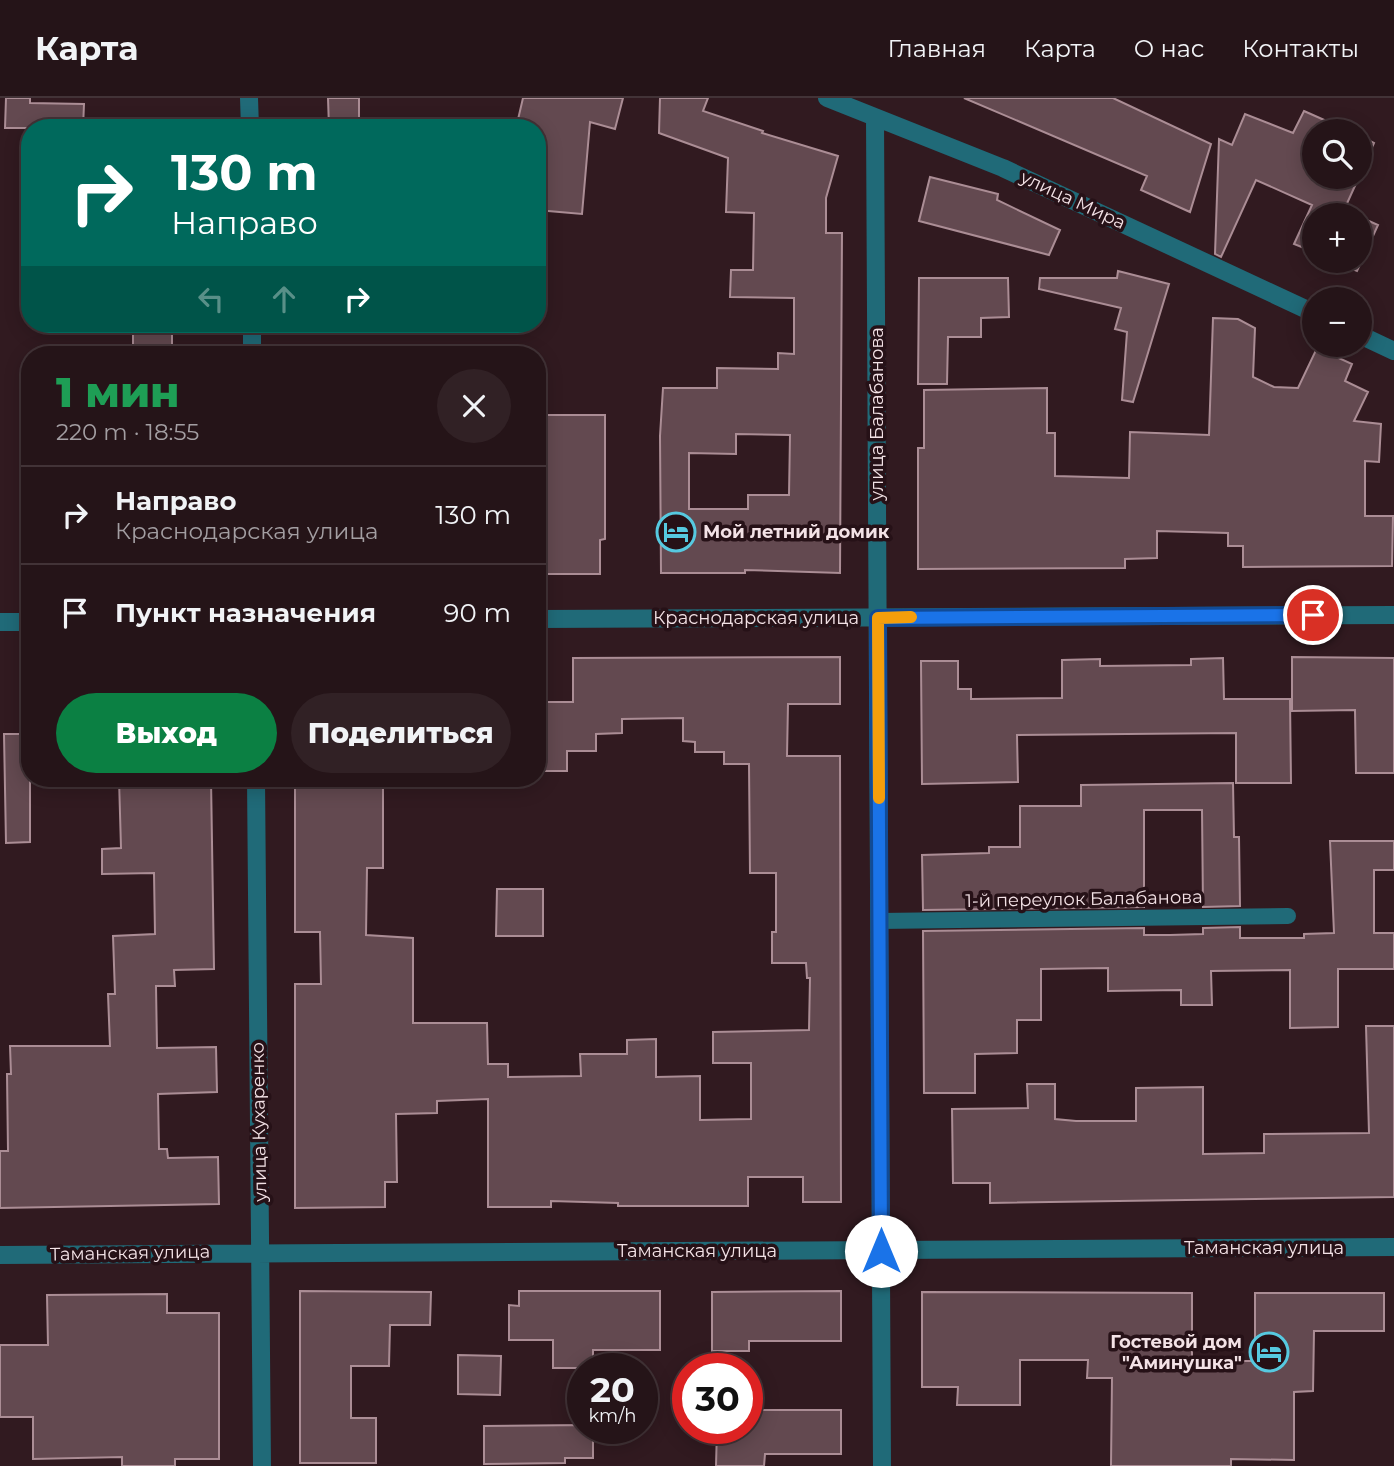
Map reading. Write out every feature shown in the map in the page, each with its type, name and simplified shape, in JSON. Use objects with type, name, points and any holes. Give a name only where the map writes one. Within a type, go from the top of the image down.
[{"type":"street","points":[[249,98],[250,119]]},
{"type":"street","name":"улица Мира","points":[[827,98],[1003,167],[1302,307]]},
{"type":"street","name":"улица Балабанова","points":[[875,118],[883,1466]]},
{"type":"street","points":[[1372,341],[1394,351]]},
{"type":"street","name":"Краснодарская улица","points":[[546,619],[1394,615]]},
{"type":"street","points":[[0,622],[21,622]]},
{"type":"street","name":"улица Кухаренко","points":[[256,787],[262,1466]]},
{"type":"street","name":"Таманская улица","points":[[0,1255],[1394,1247]]},
{"type":"lane","name":"1-й переулок Балабанова","points":[[879,921],[1288,916]]},
{"type":"building","points":[[6,98],[30,98],[30,103],[84,104],[83,119],[21,119],[21,128],[5,128]]},
{"type":"building","points":[[328,98],[359,98],[359,119],[329,119]]},
{"type":"building","points":[[523,98],[623,98],[615,129],[590,122],[582,214],[546,211],[546,119],[518,119]]},
{"type":"building","points":[[660,98],[708,98],[703,111],[763,131],[762,133],[838,156],[826,198],[826,233],[842,233],[840,573],[745,570],[745,573],[661,573],[660,436],[663,388],[717,388],[717,368],[778,369],[778,353],[794,354],[794,298],[730,297],[731,270],[753,270],[754,213],[726,212],[728,158],[659,133]],"holes":[[[736,434],[790,435],[789,495],[748,495],[748,509],[689,509],[689,453],[736,454]]]},
{"type":"building","points":[[964,98],[1113,98],[1211,144],[1190,212],[1141,190],[1147,176]]},
{"type":"building","points":[[1304,111],[1322,119],[1302,119],[1302,189],[1354,189],[1347,203],[1308,203],[1256,180],[1221,257],[1215,254],[1219,139],[1232,145],[1245,114],[1293,133]]},
{"type":"building","points":[[930,177],[998,194],[997,200],[1060,230],[1049,255],[919,221]]},
{"type":"building","points":[[1372,222],[1378,225],[1372,238]]},
{"type":"building","points":[[1302,227],[1302,247],[1294,244]]},
{"type":"building","points":[[1118,271],[1169,284],[1133,402],[1122,400],[1127,332],[1115,329],[1121,308],[1039,289],[1040,278],[1117,278]]},
{"type":"building","points":[[919,278],[1008,278],[1009,317],[981,318],[981,337],[948,337],[947,384],[918,384]]},
{"type":"building","points":[[1213,318],[1238,319],[1255,328],[1253,377],[1274,387],[1298,388],[1313,357],[1337,357],[1352,364],[1345,381],[1368,392],[1354,421],[1381,424],[1379,462],[1365,461],[1365,516],[1393,516],[1392,566],[1243,567],[1243,546],[1228,546],[1228,533],[1157,531],[1157,558],[1125,559],[1125,568],[918,569],[918,448],[924,448],[924,390],[1047,388],[1047,433],[1055,433],[1055,476],[1129,478],[1130,432],[1209,435]]},
{"type":"building","points":[[133,333],[172,333],[172,346],[133,346]]},
{"type":"building","points":[[546,415],[605,415],[605,539],[600,540],[600,574],[546,574]]},
{"type":"building","points":[[840,657],[840,704],[788,704],[787,756],[840,756],[841,1202],[803,1202],[803,1177],[748,1177],[748,1206],[618,1206],[618,1203],[551,1201],[551,1207],[488,1207],[488,1099],[437,1101],[437,1113],[396,1114],[397,1182],[385,1182],[385,1207],[295,1208],[295,984],[321,984],[320,932],[295,932],[295,787],[383,787],[383,868],[367,868],[366,935],[413,938],[413,1023],[487,1023],[488,1064],[508,1064],[508,1077],[581,1076],[580,1054],[627,1054],[627,1040],[656,1039],[656,1077],[700,1076],[700,1120],[751,1119],[751,1063],[713,1063],[713,1032],[809,1030],[810,978],[807,978],[806,963],[772,963],[772,932],[776,932],[776,873],[750,873],[749,764],[724,764],[724,752],[695,752],[695,742],[683,741],[683,718],[622,719],[622,733],[596,734],[596,751],[567,751],[567,771],[546,771],[546,702],[573,702],[573,658]]},
{"type":"building","points":[[1292,657],[1394,658],[1394,773],[1356,773],[1355,710],[1292,711]]},
{"type":"building","points":[[1223,658],[1224,699],[1290,699],[1291,783],[1236,783],[1236,733],[1017,735],[1018,782],[922,784],[921,661],[958,661],[958,689],[971,689],[971,699],[1062,698],[1062,660],[1100,659],[1100,666],[1191,665],[1191,659]]},
{"type":"building","points":[[4,734],[21,734],[21,787],[30,787],[30,842],[6,843]]},
{"type":"building","points":[[1233,783],[1234,837],[1239,837],[1240,906],[1203,907],[1202,810],[1144,810],[1144,907],[923,910],[922,855],[989,853],[989,847],[1020,847],[1020,806],[1081,806],[1081,785]]},
{"type":"building","points":[[119,787],[211,787],[214,969],[174,970],[175,986],[156,986],[157,1048],[216,1047],[217,1092],[158,1094],[159,1149],[167,1149],[168,1158],[218,1157],[219,1204],[0,1208],[0,1151],[8,1151],[7,1074],[11,1074],[10,1046],[110,1046],[108,994],[115,994],[113,936],[155,934],[154,873],[102,874],[102,849],[121,848]]},
{"type":"building","points":[[1330,841],[1394,841],[1394,870],[1374,870],[1374,933],[1394,933],[1394,969],[1338,969],[1338,1027],[1290,1028],[1290,970],[1211,971],[1212,1005],[1181,1005],[1181,990],[1108,991],[1108,968],[1041,969],[1041,1020],[1017,1020],[1017,1053],[975,1054],[975,1093],[924,1093],[923,931],[1144,928],[1144,935],[1170,935],[1203,934],[1203,928],[1240,927],[1240,938],[1304,938],[1304,934],[1334,933]]},
{"type":"building","points":[[497,889],[543,889],[543,936],[496,936]]},
{"type":"building","points":[[1366,1026],[1394,1026],[1394,1197],[990,1203],[990,1183],[953,1183],[952,1109],[1028,1108],[1027,1084],[1055,1084],[1055,1119],[1076,1121],[1136,1121],[1136,1088],[1203,1087],[1203,1154],[1264,1153],[1264,1134],[1369,1133]]},
{"type":"building","points":[[300,1291],[431,1292],[430,1325],[390,1325],[389,1366],[351,1366],[351,1418],[376,1418],[376,1463],[300,1463]]},
{"type":"building","points":[[519,1291],[660,1291],[660,1350],[593,1350],[593,1353],[567,1353],[567,1368],[553,1368],[553,1340],[509,1340],[509,1305],[519,1306]]},
{"type":"building","points":[[841,1291],[841,1341],[749,1341],[749,1351],[712,1351],[712,1292]]},
{"type":"building","points":[[922,1292],[1192,1293],[1192,1361],[1255,1361],[1255,1293],[1384,1293],[1384,1331],[1314,1331],[1313,1391],[1294,1392],[1294,1460],[1231,1459],[1231,1466],[1111,1466],[1112,1378],[1087,1378],[1088,1360],[1020,1360],[1020,1405],[957,1405],[958,1387],[922,1387]]},
{"type":"building","points":[[167,1294],[167,1313],[219,1313],[219,1459],[175,1459],[175,1466],[122,1466],[122,1457],[33,1459],[33,1417],[0,1417],[0,1345],[48,1345],[47,1295]]},
{"type":"building","points":[[458,1355],[501,1356],[500,1395],[458,1394]]},
{"type":"building","points":[[763,1410],[841,1410],[841,1454],[765,1454],[764,1466],[716,1466],[717,1444],[763,1444]]},
{"type":"building","points":[[567,1425],[567,1444],[593,1444],[593,1458],[565,1458],[565,1463],[484,1464],[484,1426]]},
{"type":"slow traffic","points":[[879,798],[878,618],[911,617]]},
{"type":"place","name":"Мой летний домик","points":[[676,532]]},
{"type":"place","name":"Гостевой дом \"Аминушка\"","points":[[1269,1352]]},
{"type":"route","points":[[881,1251],[878,618],[1313,615]]}]
